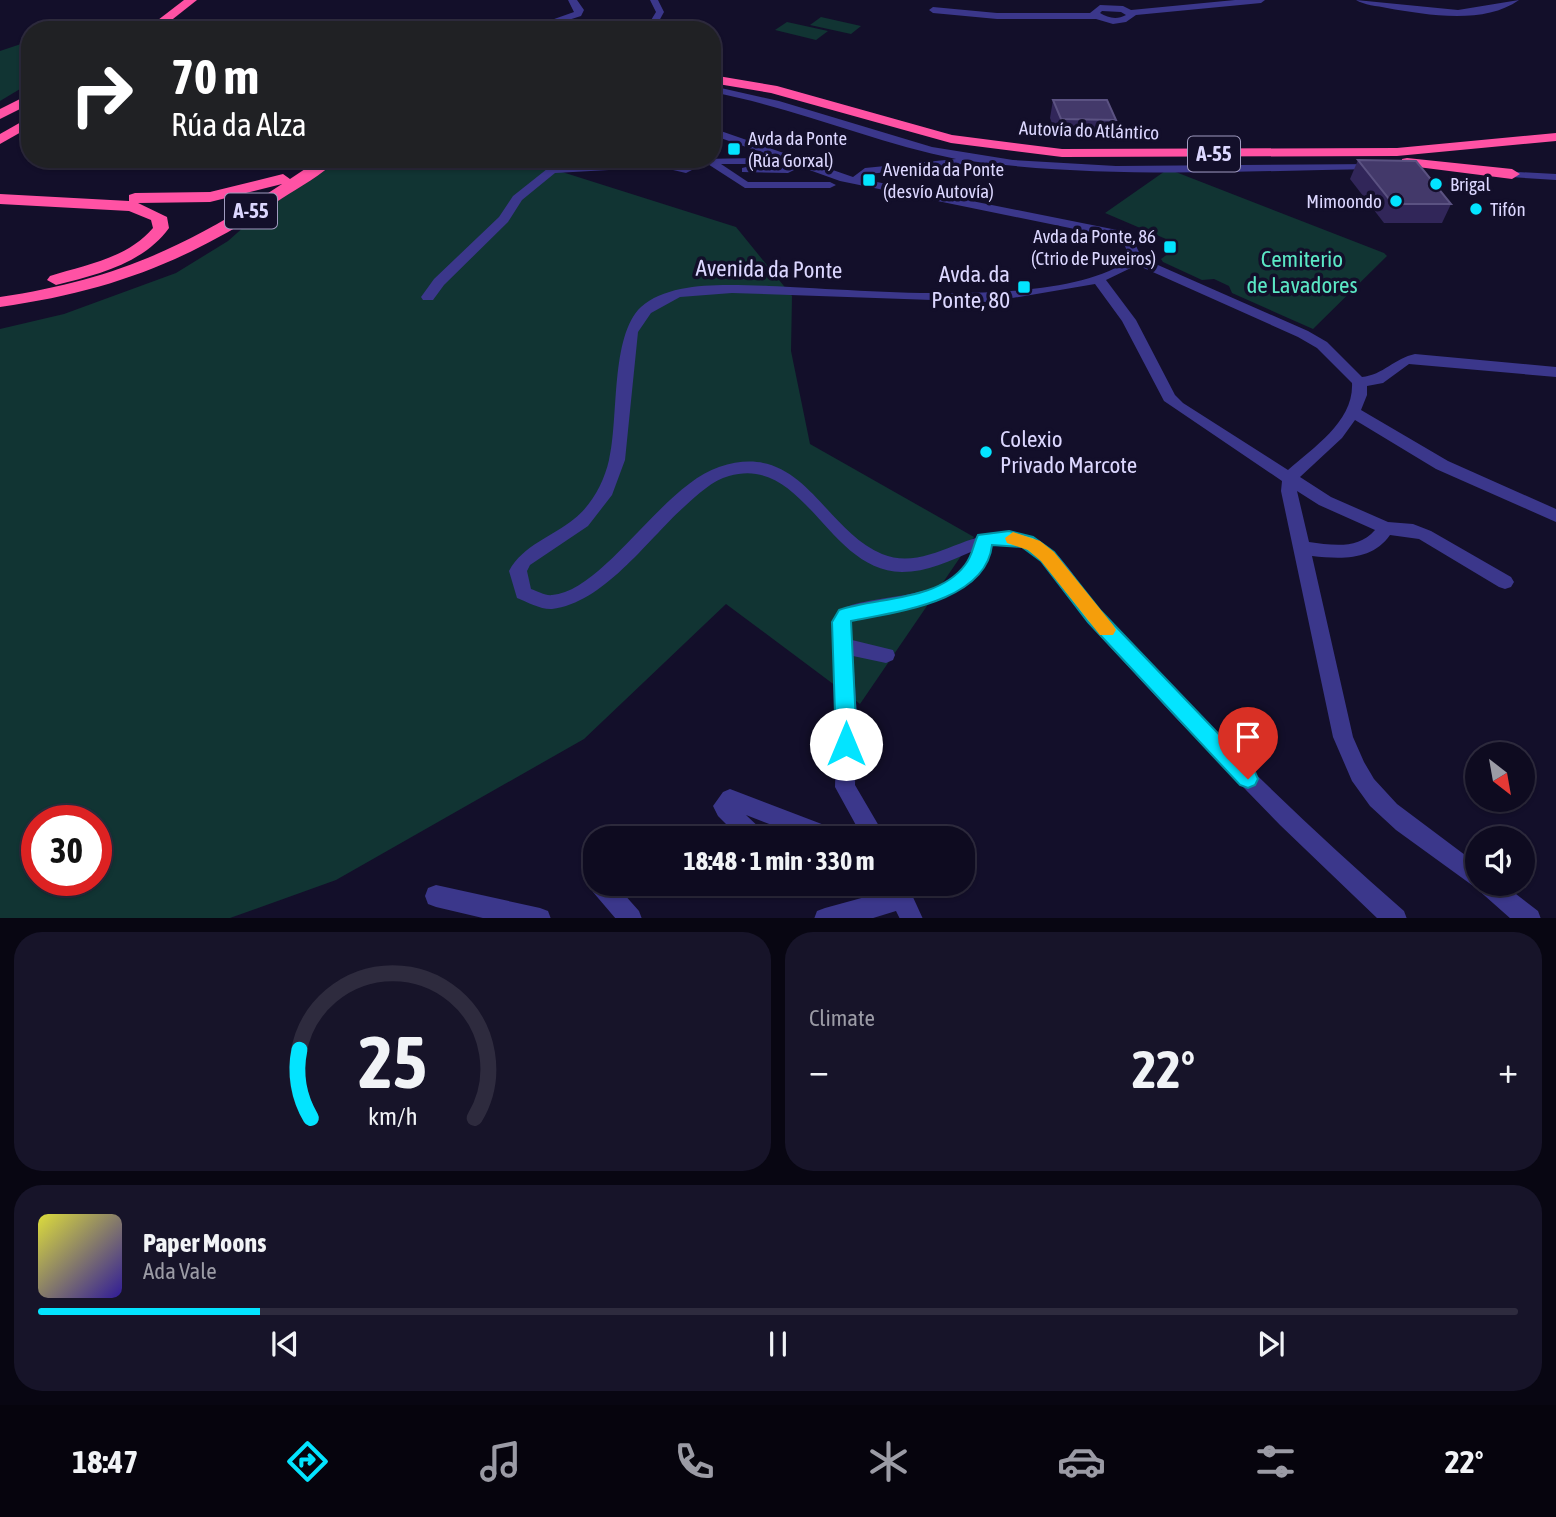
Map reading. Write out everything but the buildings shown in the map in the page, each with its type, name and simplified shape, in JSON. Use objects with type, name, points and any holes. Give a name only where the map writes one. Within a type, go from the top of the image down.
[{"type":"highway","points":[[147,21],[173,0]]},
{"type":"highway","points":[[163,21],[191,0]]},
{"type":"highway","points":[[172,21],[198,0]]},
{"type":"highway","points":[[721,70],[740,80]]},
{"type":"highway","name":"Autovía do Atlántico","points":[[721,78],[740,80],[932,135],[1002,147],[1062,153],[1397,152],[1556,137]]},
{"type":"highway","name":"Autovía do Atlántico","points":[[721,88],[764,94],[904,134],[964,148],[1043,158],[1144,162],[1356,160],[1485,153],[1556,145]]},
{"type":"highway","points":[[0,115],[21,103]]},
{"type":"highway","points":[[0,124],[21,112]]},
{"type":"highway","points":[[0,140],[21,127]]},
{"type":"highway","points":[[1356,160],[1433,164],[1512,174]]},
{"type":"highway","points":[[1070,165],[1144,162]]},
{"type":"highway","name":"A-55","points":[[0,289],[56,280],[123,263],[182,240],[300,168]]},
{"type":"highway","name":"A-55","points":[[0,302],[64,291],[168,258],[243,216],[316,168]]},
{"type":"highway","points":[[168,258],[239,227],[328,168]]},
{"type":"highway","points":[[0,190],[185,201],[230,196],[283,179]]},
{"type":"highway","points":[[0,199],[132,206],[159,216],[161,228],[146,244],[123,256],[56,280]]},
{"type":"street","points":[[556,21],[578,14],[580,10],[572,0]]},
{"type":"street","points":[[654,0],[660,12],[654,21]]},
{"type":"street","points":[[933,10],[997,16],[1096,16],[1096,9],[1105,7],[1131,13],[1261,0]]},
{"type":"street","points":[[1360,0],[1413,11],[1452,12],[1483,9],[1515,0]]},
{"type":"street","points":[[721,89],[768,100],[924,152],[990,160],[1099,167],[1403,166],[1556,177]]},
{"type":"street","points":[[721,135],[841,178],[916,163],[924,152]]},
{"type":"street","points":[[924,152],[936,164]]},
{"type":"street","points":[[721,153],[768,153]]},
{"type":"street","points":[[721,160],[759,161],[768,153]]},
{"type":"street","points":[[723,169],[745,184],[864,177],[936,164],[990,160]]},
{"type":"street","points":[[428,297],[439,282],[504,219],[517,198],[551,171],[582,168]]},
{"type":"street","points":[[723,169],[789,173],[734,177]]},
{"type":"street","points":[[864,177],[1113,233],[1128,241],[1136,250],[1136,260],[1303,334],[1322,345],[1359,382],[1361,390],[1353,412],[1339,432],[1290,477],[1289,491],[1343,737],[1352,760],[1367,787],[1385,806],[1465,868]]},
{"type":"street","name":"Avenida da Ponte","points":[[1136,260],[1118,274],[989,298],[732,289],[694,290],[661,300],[646,310],[631,332],[617,460],[604,495],[582,522],[524,560],[518,571],[519,583],[523,593],[542,603],[572,598],[614,566],[694,486],[721,472],[749,466],[777,473],[854,545],[876,559],[899,567],[937,561],[985,540],[1019,539],[1047,557],[1114,638],[1320,854],[1395,918]]},
{"type":"street","points":[[1098,278],[1129,320],[1169,398],[1325,501],[1386,528],[1413,530],[1425,535],[1505,582]]},
{"type":"street","points":[[1359,382],[1378,380],[1405,360],[1415,358],[1556,372]]},
{"type":"street","points":[[1353,412],[1442,465],[1556,516]]},
{"type":"street","points":[[1302,548],[1332,551],[1362,548],[1378,542],[1386,528]]},
{"type":"street","points":[[868,826],[845,787],[847,716],[842,622],[845,615],[922,599],[953,587],[970,572],[983,551],[985,540]]},
{"type":"street","points":[[843,646],[886,655]]},
{"type":"street","points":[[743,826],[725,809],[724,806],[730,799],[801,826]]},
{"type":"street","points":[[436,896],[489,913],[532,918]]},
{"type":"street","points":[[611,896],[630,918]]},
{"type":"street","points":[[1501,896],[1529,918]]},
{"type":"street","points":[[829,918],[903,900]]},
{"type":"green space","points":[[821,17],[861,26],[851,34],[810,25]]},
{"type":"green space","points":[[787,22],[828,31],[816,40],[775,30]]},
{"type":"green space","points":[[21,44],[21,88],[0,101],[0,51]]},
{"type":"green space","points":[[322,168],[549,168],[736,227],[792,296],[791,351],[810,444],[974,537],[860,704],[726,604],[584,739],[336,880],[230,918],[0,918],[0,329],[64,314],[176,273],[228,241],[281,194]]},
{"type":"green space","name":"Cemiterio de Lavadores","points":[[1168,169],[1387,256],[1313,329],[1232,293],[1229,286],[1214,279],[1202,280],[1163,262],[1161,259],[1173,250],[1166,239],[1105,213]]},
{"type":"slow traffic","points":[[1013,538],[1027,542],[1047,557],[1106,630]]},
{"type":"place","name":"Avda da Ponte (Rúa Gorxal)","points":[[734,149]]},
{"type":"place","name":"Avenida da Ponte (desvío Autovía)","points":[[869,180]]},
{"type":"place","name":"Brigal","points":[[1436,184]]},
{"type":"place","name":"Mimoondo","points":[[1396,201]]},
{"type":"place","name":"Tifón","points":[[1476,209]]},
{"type":"place","name":"Avda da Ponte, 86 (Ctrio de Puxeiros)","points":[[1170,247]]},
{"type":"place","name":"Avda. da Ponte, 80","points":[[1024,287]]},
{"type":"place","name":"Colexio Privado Marcote","points":[[986,452]]},
{"type":"route","points":[[846,744],[842,622],[845,615],[922,599],[953,587],[970,572],[983,551],[985,540],[999,537],[1027,542],[1047,557],[1094,616],[1248,779]]}]
